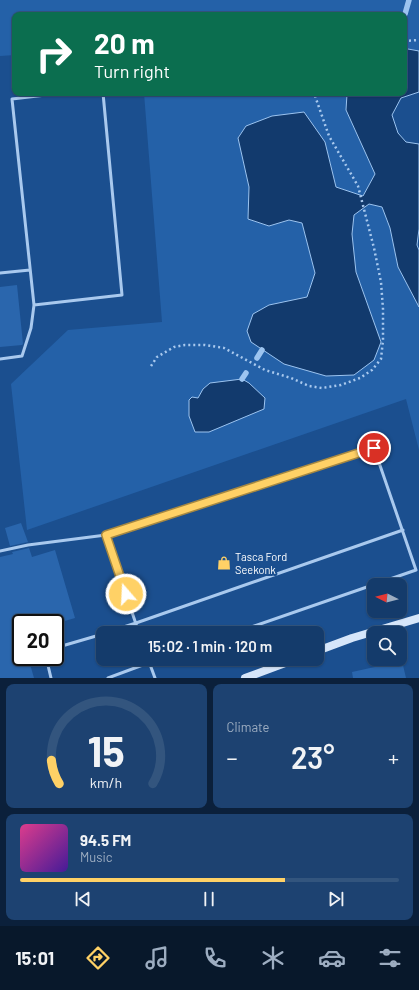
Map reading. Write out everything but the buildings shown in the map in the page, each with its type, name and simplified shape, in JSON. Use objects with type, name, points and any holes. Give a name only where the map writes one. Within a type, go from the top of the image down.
[{"type":"main road","points":[[324,648],[352,638],[419,618]]},
{"type":"main road","points":[[245,678],[277,666]]},
{"type":"lane","points":[[0,359],[22,356],[31,328],[34,305],[12,99],[38,96]]},
{"type":"lane","points":[[34,305],[122,295],[103,96]]},
{"type":"lane","points":[[0,273],[30,270]]},
{"type":"lane","points":[[0,551],[28,545],[106,535],[374,448],[416,570],[254,626]]},
{"type":"lane","points":[[126,626],[403,530]]},
{"type":"lane","points":[[106,535],[137,626]]},
{"type":"lane","points":[[64,645],[96,635]]},
{"type":"lane","points":[[48,666],[51,678]]},
{"type":"lane","points":[[108,678],[137,666]]},
{"type":"lane","points":[[151,666],[155,678]]},
{"type":"path","points":[[407,41],[419,40]]},
{"type":"path","points":[[151,366],[157,357],[174,348],[185,345],[205,345],[224,348],[265,370],[291,378],[309,386],[322,388],[341,385],[360,378],[372,370],[381,359],[383,340],[383,309],[381,282],[374,248],[358,186],[329,136],[315,96]]},
{"type":"shaded area","points":[[0,0],[419,0],[419,51],[407,50],[407,12],[12,12],[12,55],[0,56]]},
{"type":"shaded area","points":[[407,50],[419,51],[419,92],[407,96]]},
{"type":"shaded area","points":[[144,96],[347,96],[346,110],[375,174],[363,196],[336,187],[325,142],[304,112],[272,116],[246,126],[238,137],[249,187],[248,219],[269,226],[289,220],[302,223],[315,273],[307,297],[269,305],[381,342],[356,272],[352,234],[354,215],[369,204],[382,207],[390,228],[398,267],[419,307],[419,450],[406,399],[27,530],[11,384],[68,330],[162,322]]},
{"type":"shaded area","points":[[347,96],[407,96],[401,98],[392,115],[398,133],[406,142],[419,144],[419,229],[417,245],[419,250],[419,307],[398,267],[390,228],[382,207],[369,204],[354,215],[352,234],[356,272],[381,342],[374,360],[354,375],[326,376],[284,364],[251,342],[247,331],[253,314],[269,305],[307,297],[315,273],[302,223],[289,220],[269,226],[248,219],[249,187],[238,138],[246,126],[272,116],[304,112],[325,142],[336,187],[363,196],[375,174],[346,110]]},
{"type":"shaded area","points":[[242,379],[249,383],[265,398],[264,409],[209,432],[195,432],[189,416],[189,400],[192,397],[198,398],[203,389],[210,383]]},
{"type":"waterway","points":[[406,12],[409,0]]},
{"type":"waterway","points":[[257,358],[262,350]]},
{"type":"waterway","points":[[242,379],[246,373]]},
{"type":"place","name":"Tasca Ford Seekonk","points":[[224,563]]},
{"type":"route","points":[[126,594],[106,535],[374,448]]}]
